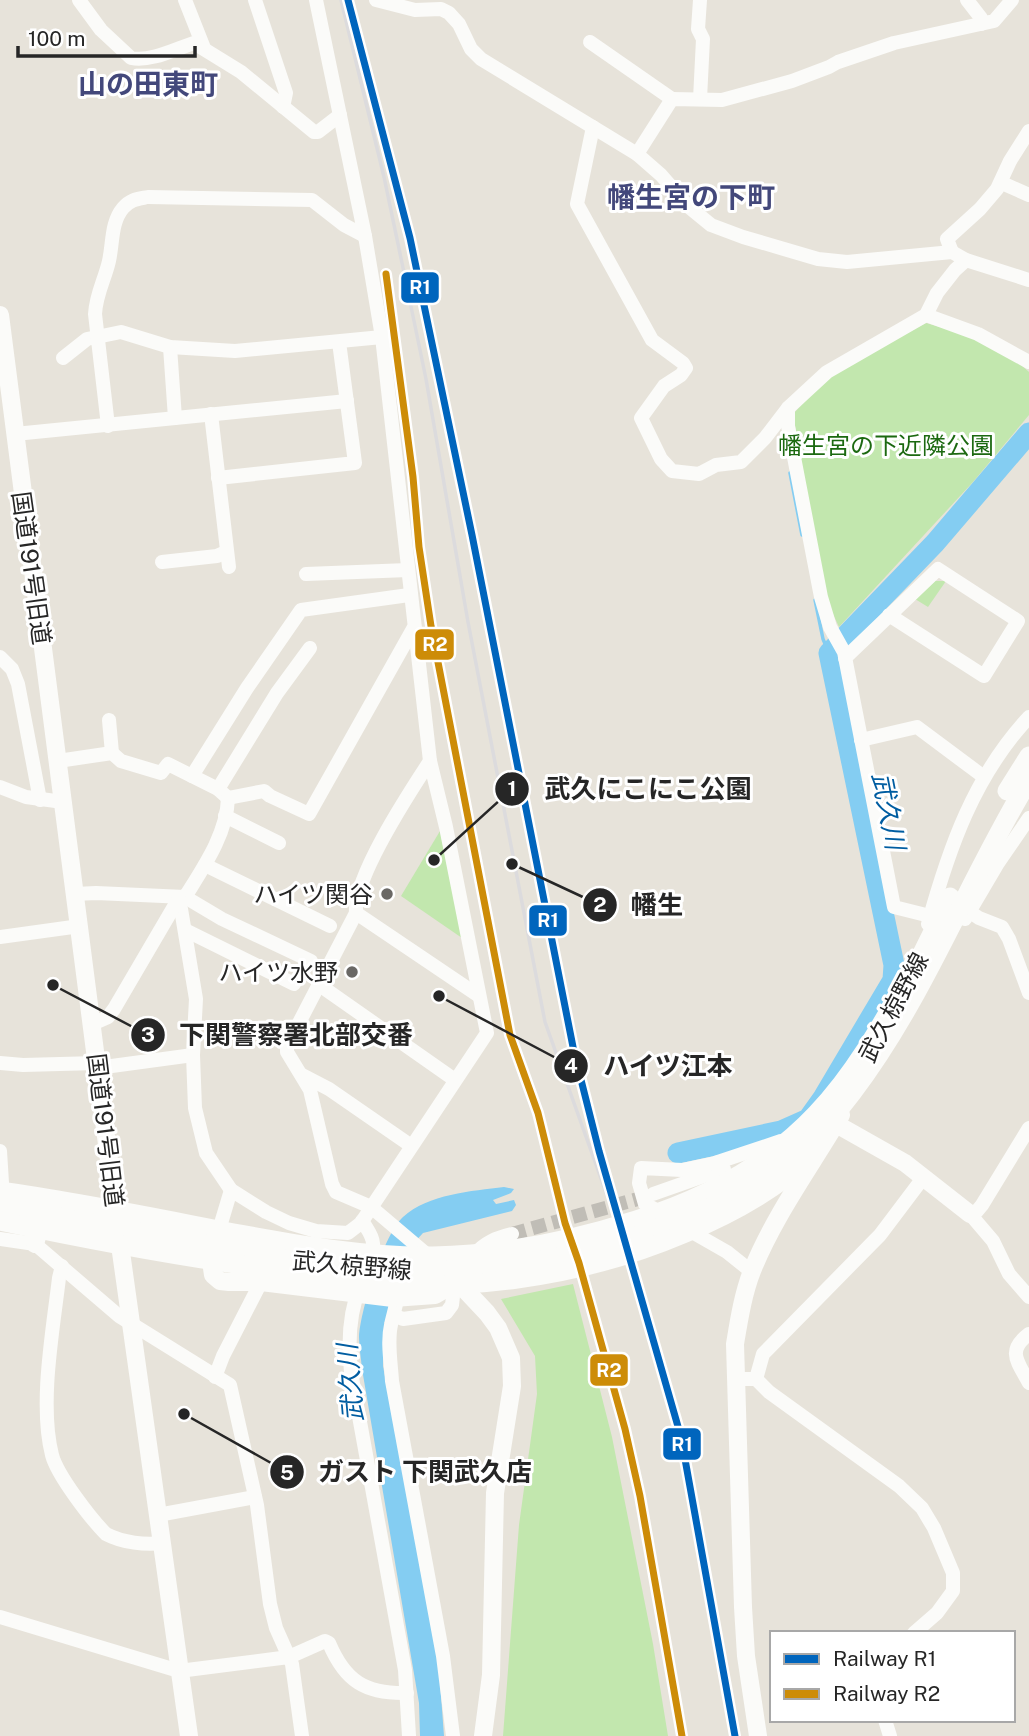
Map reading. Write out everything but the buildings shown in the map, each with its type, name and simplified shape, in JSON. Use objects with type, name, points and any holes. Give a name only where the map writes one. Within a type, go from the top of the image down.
[{"type":"main road","name":"武久椋野線","points":[[0,1206],[303,1262],[404,1272],[486,1269],[573,1255],[650,1231],[700,1211],[770,1165],[807,1135],[870,1056],[926,963],[1029,756]]},
{"type":"main road","name":"武久椋野線","points":[[981,850],[1029,780]]},
{"type":"main road","points":[[1,1187],[46,1198],[349,1252],[460,1255],[551,1243],[588,1235],[652,1215],[710,1190],[778,1150],[832,1097],[926,963]]},
{"type":"main road","points":[[0,1221],[37,1237],[120,1245],[354,1291],[406,1285],[466,1284],[558,1273],[661,1244],[723,1217],[789,1177],[846,1120],[879,1070],[926,963]]},
{"type":"street","points":[[79,0],[101,30],[131,58],[137,60],[159,55],[194,43],[241,72],[314,132],[318,132],[340,115]]},
{"type":"street","points":[[185,0],[204,48]]},
{"type":"street","points":[[255,0],[286,93],[283,107]]},
{"type":"street","points":[[700,0],[698,29],[704,39],[700,99]]},
{"type":"street","points":[[967,0],[981,18],[981,24]]},
{"type":"street","points":[[590,41],[672,99],[722,100],[792,81],[894,43],[994,21],[1012,0]]},
{"type":"street","points":[[373,1],[415,10],[433,5],[454,18],[476,55],[637,154],[661,175],[689,207],[711,225],[818,259],[848,262],[953,252]]},
{"type":"street","points":[[180,900],[197,999],[193,1055],[195,1108],[199,1131],[213,1167],[231,1190],[266,1212],[289,1223],[316,1231],[348,1233],[362,1221],[487,1033],[446,827],[430,761],[409,595],[382,337],[365,236],[319,7]]},
{"type":"street","points":[[637,154],[672,99]]},
{"type":"street","points":[[593,127],[577,204],[652,340],[686,368],[681,375],[664,386],[641,418],[663,464],[672,471],[692,475],[716,465],[741,462],[765,438],[788,408],[837,365],[926,315],[937,293],[966,260]]},
{"type":"street","points":[[1029,131],[1010,161],[1002,183],[980,209],[947,239],[953,252],[966,260],[1029,280]]},
{"type":"street","points":[[1002,183],[1029,195]]},
{"type":"street","points":[[108,426],[95,299],[110,258],[119,214],[131,200],[148,197],[312,200],[344,225],[365,236]]},
{"type":"street","name":"国道191号旧道","points":[[0,315],[120,1245],[189,1736]]},
{"type":"street","points":[[926,315],[978,334],[1029,362]]},
{"type":"street","points":[[63,358],[87,339],[121,332],[170,347],[248,351],[382,337]]},
{"type":"street","points":[[218,478],[355,463],[340,342]]},
{"type":"street","points":[[170,347],[175,418]]},
{"type":"street","points":[[15,434],[347,401]]},
{"type":"street","points":[[788,408],[788,426],[821,597],[830,627],[844,655],[894,907],[930,916],[970,912],[1002,927],[1029,993]]},
{"type":"street","points":[[162,562],[217,556],[228,559],[211,414]]},
{"type":"street","points":[[844,655],[938,569],[1018,621],[984,676],[889,615]]},
{"type":"street","points":[[306,574],[408,570]]},
{"type":"street","points":[[191,776],[301,610],[409,595]]},
{"type":"street","points":[[109,720],[112,753],[121,761],[161,774],[168,764],[223,794],[264,791],[309,814],[413,629]]},
{"type":"street","points":[[92,1024],[108,1017],[114,1009],[180,900],[205,865],[225,816],[223,794],[277,693],[310,648]]},
{"type":"street","points":[[0,657],[12,669],[18,684],[40,800]]},
{"type":"street","points":[[889,1030],[906,992],[959,826],[984,777],[1002,749],[1029,717]]},
{"type":"street","points":[[861,740],[917,727],[984,777]]},
{"type":"street","points":[[58,761],[112,753]]},
{"type":"street","points":[[430,761],[363,875],[355,901],[356,913],[287,1046],[289,1057],[310,1090],[336,1192],[371,1207],[455,1279],[487,1313],[506,1343],[511,1358],[512,1386],[495,1493],[491,1675],[483,1736]]},
{"type":"street","points":[[0,787],[26,797],[63,802]]},
{"type":"street","points":[[225,816],[279,843]]},
{"type":"street","points":[[758,1736],[746,1656],[735,1378],[735,1344],[751,1272],[773,1228],[836,1124],[926,963],[970,912],[998,863],[1029,818]]},
{"type":"street","points":[[205,865],[330,926]]},
{"type":"street","points":[[75,894],[96,892],[180,900],[311,961]]},
{"type":"street","points":[[356,913],[479,996]]},
{"type":"street","points":[[0,937],[80,926]]},
{"type":"street","points":[[185,930],[294,984]]},
{"type":"street","points":[[318,984],[455,1080]]},
{"type":"street","points":[[0,1063],[97,1065],[193,1055]]},
{"type":"street","points":[[302,1074],[329,1089],[410,1146]]},
{"type":"street","points":[[653,1194],[791,1144],[836,1124]]},
{"type":"street","points":[[751,1272],[727,1252],[645,1204],[639,1183],[641,1168],[682,1170],[715,1163],[836,1124],[895,1157],[970,1214],[993,1241],[1009,1274],[1029,1297]]},
{"type":"street","points":[[970,1214],[982,1205],[1029,1128]]},
{"type":"street","points":[[0,1150],[1,1187]]},
{"type":"street","points":[[756,1379],[763,1354],[802,1311],[880,1235],[923,1178]]},
{"type":"street","points":[[219,1230],[231,1190]]},
{"type":"street","points":[[37,1237],[46,1198]]},
{"type":"street","points":[[362,1221],[372,1237],[375,1249],[354,1291],[348,1343],[407,1693],[409,1736]]},
{"type":"street","points":[[190,1224],[211,1261],[212,1275],[220,1281],[354,1291],[395,1298],[435,1295],[447,1289],[482,1246],[512,1234]]},
{"type":"street","points":[[0,1239],[37,1237]]},
{"type":"street","points":[[37,1237],[62,1266],[119,1317],[230,1385],[255,1497],[270,1604],[276,1628],[292,1664],[302,1736]]},
{"type":"street","points":[[62,1266],[48,1381],[52,1456],[61,1475],[106,1534],[148,1544],[163,1543]]},
{"type":"street","points":[[395,1316],[403,1319],[446,1313],[452,1305],[455,1279]]},
{"type":"street","points":[[215,1377],[261,1282]]},
{"type":"street","points":[[395,1298],[390,1342],[392,1381],[443,1656],[453,1736]]},
{"type":"street","points":[[1029,1334],[1016,1346],[1015,1352],[1029,1382]]},
{"type":"street","points":[[735,1378],[756,1379],[769,1392],[899,1486],[922,1508],[947,1555],[954,1583],[947,1601],[916,1631]]},
{"type":"street","points":[[158,1515],[255,1497]]},
{"type":"street","points":[[0,1617],[179,1671],[289,1657],[325,1641],[329,1643],[341,1668],[353,1680],[388,1693],[407,1693]]},
{"type":"green space","name":"幡生宮の下近隣公園","points":[[926,323],[972,336],[1019,363],[1029,372],[1029,415],[973,482],[839,627],[825,597],[793,414],[831,374]]},
{"type":"green space","points":[[935,581],[946,581],[928,607],[915,599]]},
{"type":"green space","points":[[440,831],[462,938],[401,896]]},
{"type":"green space","points":[[573,1284],[612,1437],[653,1644],[668,1736],[503,1736],[519,1525],[537,1394],[535,1356],[501,1299]]},
{"type":"water","points":[[504,1187],[514,1189],[511,1193],[493,1200],[496,1204],[514,1200],[516,1205],[512,1211],[423,1233],[412,1245],[384,1324],[383,1366],[439,1669],[444,1736],[420,1736],[419,1703],[362,1369],[360,1325],[381,1256],[388,1239],[403,1217],[413,1209],[438,1198]]},
{"type":"waterway","name":"武久川","points":[[678,1153],[781,1131],[808,1119],[893,980],[894,965],[829,653],[935,543],[1029,433]]},
{"type":"waterway","points":[[790,473],[802,535]]},
{"type":"waterway","points":[[815,600],[823,639],[829,653]]},
{"type":"tunnel","points":[[512,1234],[652,1195]]},
{"type":"railway","points":[[341,0],[384,177],[426,379],[468,622],[545,1022],[633,1268]]},
{"type":"rail line","name":"R1","points":[[348,0],[410,238],[472,535],[574,1052],[599,1151],[681,1437],[735,1736]]},
{"type":"rail line","name":"R2","points":[[386,274],[431,626],[510,1035],[538,1113],[565,1223],[579,1263],[625,1429],[640,1496],[682,1736]]},
{"type":"place","name":"武久にこにこ公園","points":[[434,860]]},
{"type":"place","name":"幡生","points":[[512,864]]},
{"type":"place","name":"ハイツ関谷","points":[[387,894]]},
{"type":"place","name":"ハイツ水野","points":[[352,972]]},
{"type":"place","name":"下関警察署北部交番","points":[[53,985]]},
{"type":"place","name":"ハイツ江本","points":[[439,996]]},
{"type":"place","name":"ガスト 下関武久店","points":[[184,1414]]},
{"type":"district","name":"山の田東町","points":[[148,83]]},
{"type":"district","name":"幡生宮の下町","points":[[691,196]]}]
